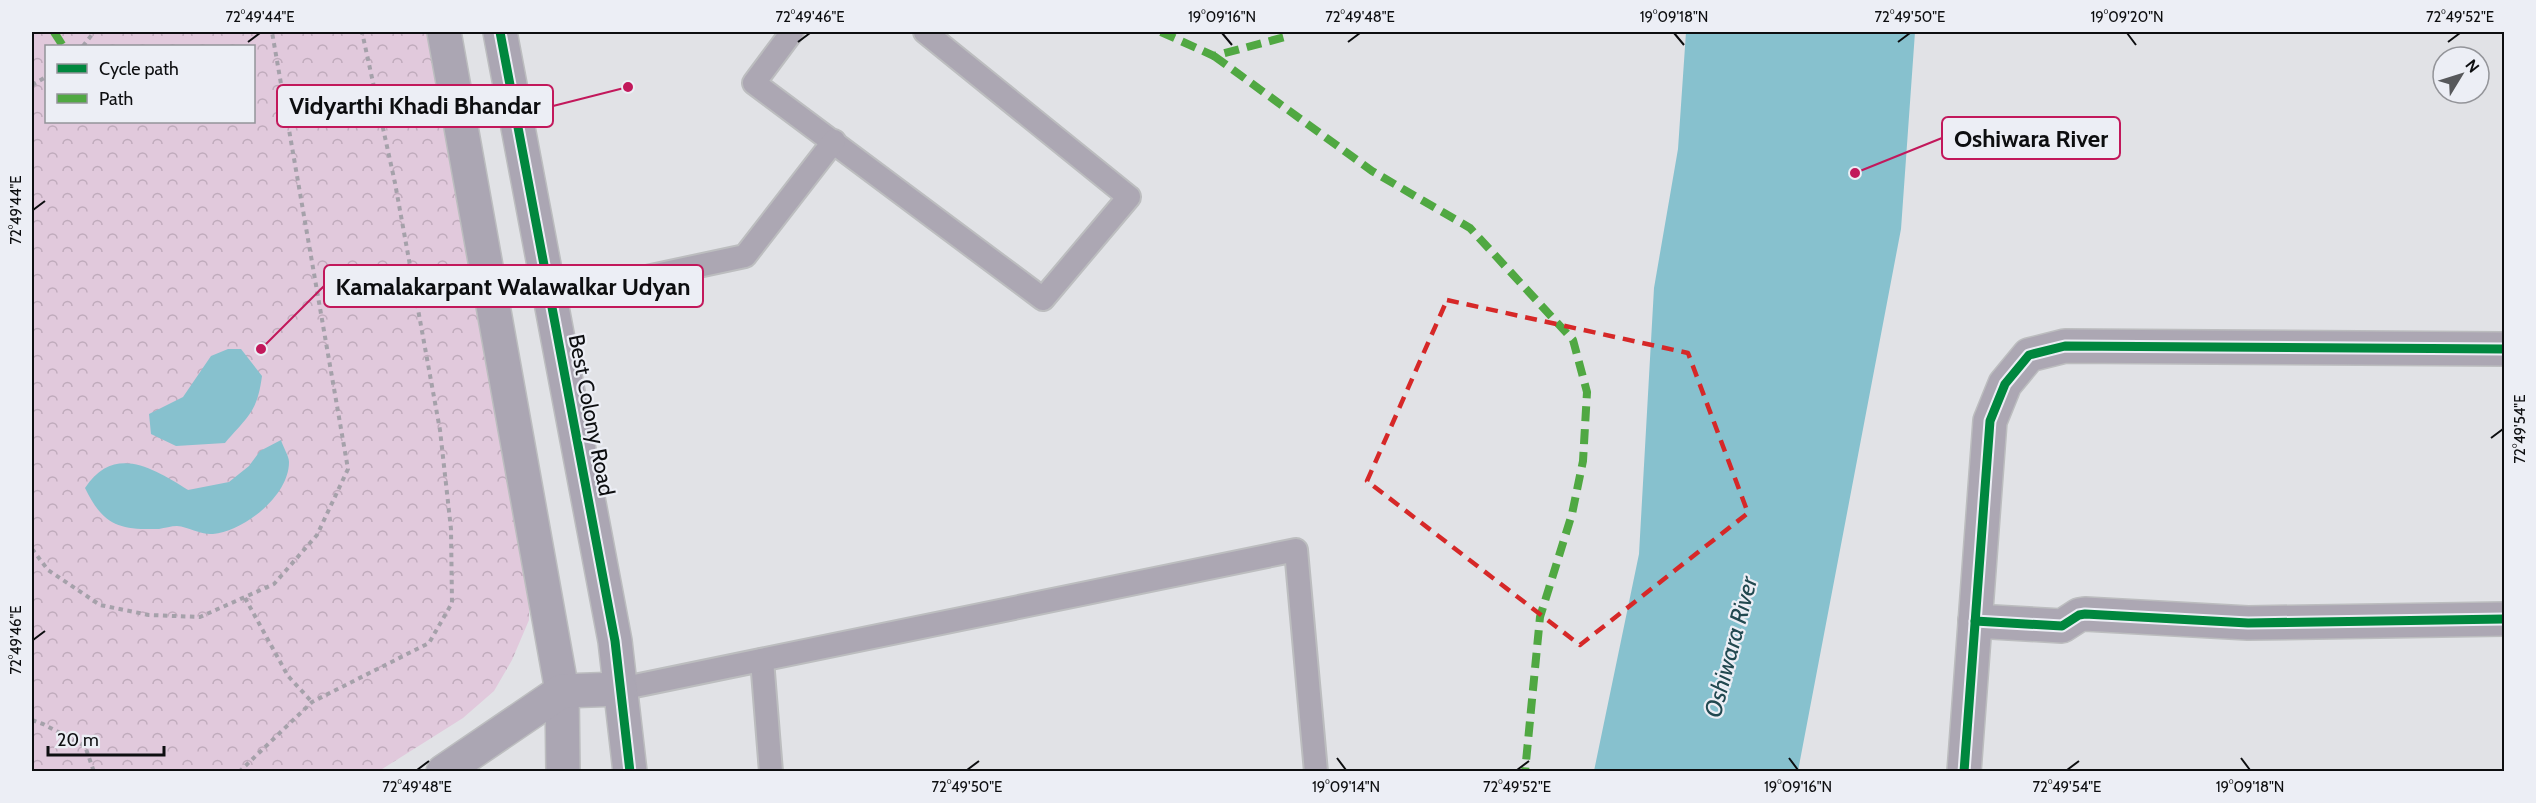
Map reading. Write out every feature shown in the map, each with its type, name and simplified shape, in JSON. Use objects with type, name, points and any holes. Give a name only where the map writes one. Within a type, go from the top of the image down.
[{"type":"street","points":[[444,32],[561,691],[563,771]]},
{"type":"street","name":"Best Colony Road","points":[[500,32],[615,641],[630,771]]},
{"type":"street","points":[[1964,771],[1990,421],[2005,384],[2029,355],[2065,346],[2505,349]]},
{"type":"street","points":[[1975,621],[2062,626],[2079,615],[2085,614],[2248,623],[2505,619]]},
{"type":"street","points":[[443,771],[561,691],[620,689]]},
{"type":"lane","points":[[792,32],[754,83],[1043,299],[1129,197],[925,32]]},
{"type":"lane","points":[[548,288],[609,285],[744,256],[834,141]]},
{"type":"lane","points":[[620,689],[1296,550],[1316,771]]},
{"type":"lane","points":[[762,660],[771,771]]},
{"type":"path","points":[[84,45],[94,32]]},
{"type":"path","points":[[32,549],[48,570],[99,605],[149,615],[200,617],[274,585],[317,534],[348,469],[272,32]]},
{"type":"path","points":[[239,771],[312,702],[429,643],[452,603],[451,529],[440,430],[395,183],[362,32]]},
{"type":"path","points":[[32,86],[45,78]]},
{"type":"path","points":[[244,598],[288,676],[312,702]]},
{"type":"path","points":[[32,720],[85,746],[94,771]]},
{"type":"highlighted area","points":[[1447,300],[1688,353],[1748,513],[1580,645],[1367,481]]},
{"type":"green space","points":[[32,32],[436,32],[529,576],[529,620],[512,660],[494,691],[463,718],[379,771],[32,771]]},
{"type":"water","points":[[1686,32],[1915,32],[1901,229],[1798,771],[1594,771],[1639,554],[1654,288],[1678,149]]},
{"type":"water","points":[[228,349],[241,349],[262,376],[254,406],[225,443],[176,446],[151,434],[149,414],[183,397],[211,356]]},
{"type":"water","points":[[281,440],[289,462],[287,475],[273,499],[251,519],[213,534],[177,526],[145,529],[113,523],[98,510],[85,488],[96,475],[108,467],[121,463],[148,468],[188,490],[229,482],[249,466],[260,451]]},
{"type":"marked path","points":[[54,32],[62,45]]},
{"type":"marked path","points":[[1161,32],[1214,56],[1285,37],[1289,32]]},
{"type":"marked path","points":[[1214,56],[1372,171],[1470,228],[1573,340],[1587,392],[1583,461],[1572,514],[1540,617],[1525,772]]},
{"type":"cycle path","points":[[500,32],[615,641],[630,772]]},
{"type":"cycle path","points":[[1964,772],[1990,421],[2005,384],[2029,355],[2065,346],[2504,349]]},
{"type":"cycle path","points":[[1975,621],[2062,626],[2079,615],[2085,614],[2248,623],[2504,619]]},
{"type":"place","name":"Vidyarthi Khadi Bhandar","points":[[628,87]]},
{"type":"place","name":"Oshiwara River","points":[[1855,173]]},
{"type":"place","name":"Kamalakarpant Walawalkar Udyan","points":[[261,349]]}]
